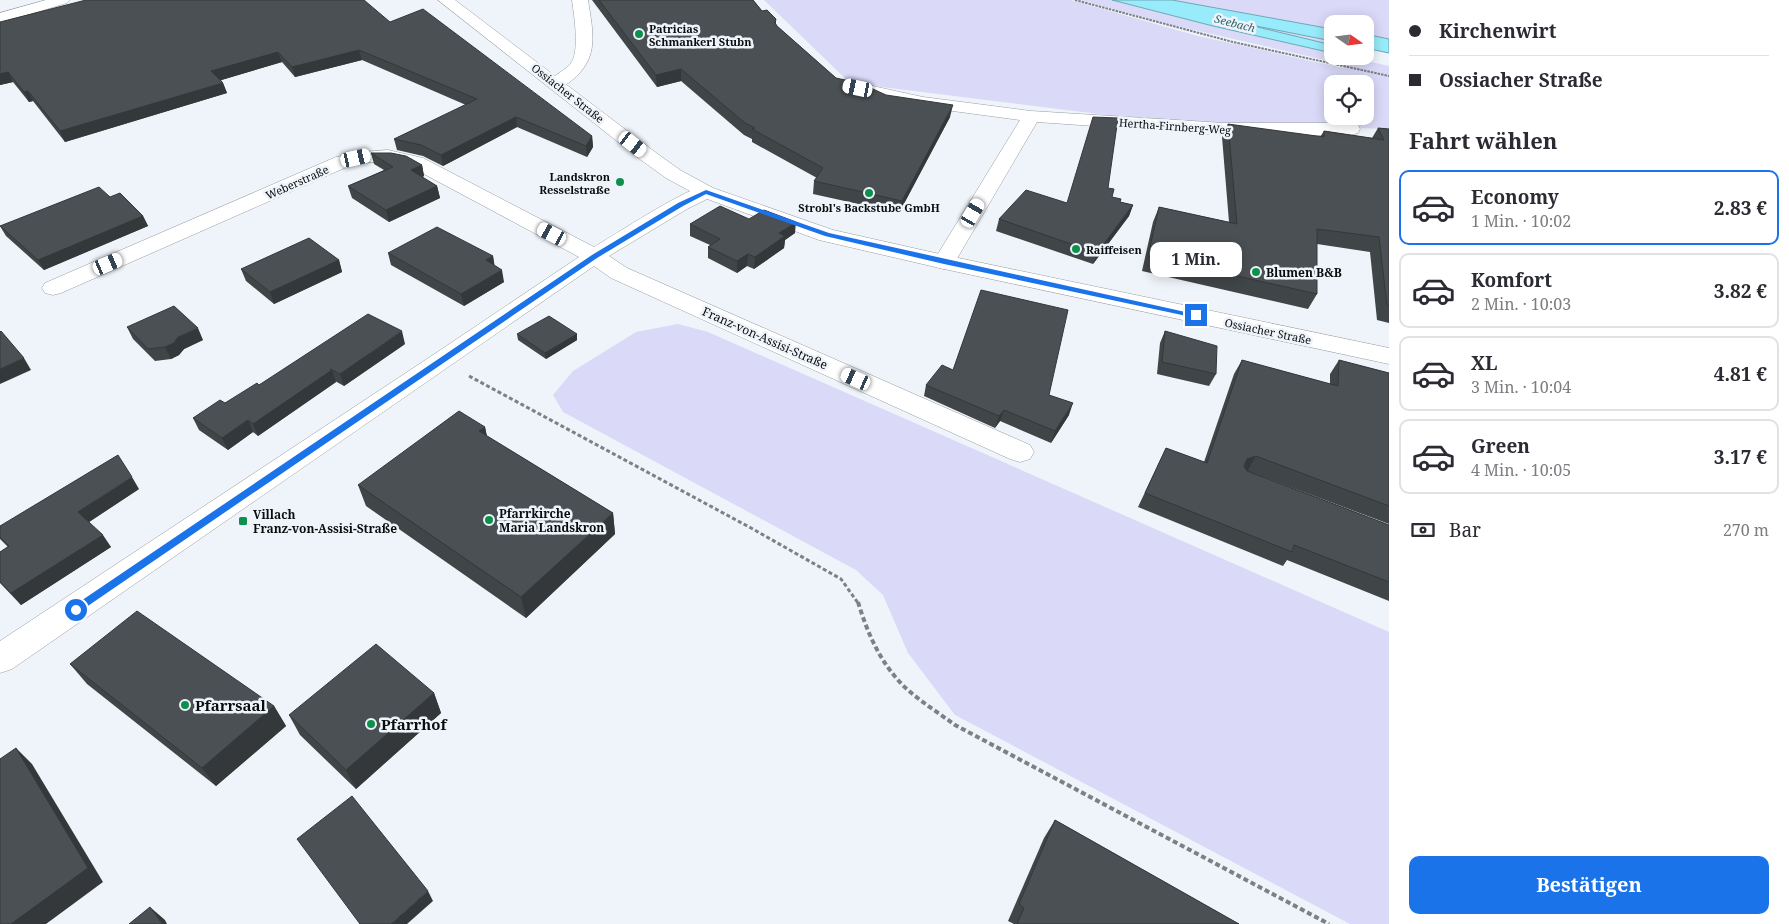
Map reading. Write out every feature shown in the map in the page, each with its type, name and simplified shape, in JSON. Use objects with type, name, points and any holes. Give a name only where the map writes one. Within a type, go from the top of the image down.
[{"type":"street","points":[[0,18],[62,0]]},
{"type":"street","name":"Ossiacher Straße","points":[[446,0],[673,174],[706,192],[827,235],[944,262],[1389,356]]},
{"type":"street","points":[[556,84],[579,64],[582,57],[582,14],[580,0]]},
{"type":"street","name":"Hertha-Firnberg-Weg","points":[[834,78],[842,85],[923,102],[1030,116],[1224,129],[1351,129]]},
{"type":"street","points":[[944,262],[1030,116]]},
{"type":"street","name":"Weberstraße","points":[[53,288],[343,162],[369,156],[397,156],[416,162],[594,256]]},
{"type":"street","points":[[0,659],[442,361],[594,256],[680,204],[706,192]]},
{"type":"street","name":"Franz-von-Assisi-Straße","points":[[594,256],[619,273],[1020,452]]},
{"type":"path","points":[[1075,0],[1234,42],[1389,76]]},
{"type":"path","points":[[442,361],[751,528],[841,579],[858,600],[865,626],[880,657],[908,690],[954,725],[1329,924]]},
{"type":"shaded area","points":[[764,0],[1071,0],[1198,36],[1324,65],[1343,68],[1347,65],[1374,65],[1374,63],[1389,66],[1389,129],[1154,121],[850,83]]},
{"type":"shaded area","points":[[1080,0],[1112,0],[1213,26],[1324,51],[1324,60],[1172,25]]},
{"type":"shaded area","points":[[1172,0],[1389,0],[1389,39],[1374,36],[1374,15],[1324,15],[1324,28]]},
{"type":"shaded area","points":[[1239,22],[1324,39],[1324,43]]},
{"type":"shaded area","points":[[678,324],[708,332],[1389,632],[1389,924],[1350,924],[955,715],[908,653],[883,595],[856,570],[563,412],[553,395],[573,371],[636,332]]},
{"type":"water","name":"Seebach","points":[[1112,0],[1172,0],[1324,28],[1324,39],[1241,23],[1324,43],[1324,51],[1213,26]]},
{"type":"water","points":[[1374,36],[1389,39],[1389,53],[1374,50]]},
{"type":"building","points":[[86,0],[364,0],[390,22],[423,9],[592,136],[586,146],[516,117],[441,155],[421,145],[394,139],[477,99],[359,50],[292,67],[278,52],[211,71],[223,83],[60,131],[28,91],[24,92],[8,72],[0,74],[0,22]]},
{"type":"building","points":[[599,0],[753,0],[762,11],[767,10],[776,19],[775,23],[777,26],[836,78],[862,84],[886,95],[953,105],[902,201],[814,181],[823,168],[752,129],[755,128],[745,123],[681,69],[656,75]]},
{"type":"building","points":[[1093,117],[1118,118],[1108,188],[1114,189],[1112,197],[1121,199],[1120,202],[1133,205],[1097,253],[999,219],[1026,190],[1067,203]]},
{"type":"building","points":[[1228,124],[1324,137],[1324,131],[1384,140],[1378,128],[1389,129],[1389,306],[1387,305],[1379,237],[1317,229],[1317,294],[1148,256],[1159,207],[1237,224]]},
{"type":"building","points":[[371,153],[391,153],[406,156],[422,165],[411,170],[437,186],[386,210],[348,186],[393,167]]},
{"type":"building","points":[[99,187],[110,197],[120,193],[143,216],[38,260],[0,226]]},
{"type":"building","points":[[720,206],[749,219],[764,210],[796,222],[779,233],[785,236],[755,257],[748,254],[737,261],[708,247],[720,239],[690,224]]},
{"type":"building","points":[[437,227],[493,256],[486,260],[502,270],[461,294],[388,253]]},
{"type":"building","points":[[309,238],[339,260],[270,292],[241,269]]},
{"type":"building","points":[[981,290],[1068,310],[1049,395],[1073,403],[1055,431],[1004,410],[999,416],[926,385],[942,365],[953,370]]},
{"type":"building","points":[[174,306],[198,328],[178,337],[174,343],[165,347],[148,349],[127,327]]},
{"type":"building","points":[[368,314],[402,331],[340,374],[332,370],[253,424],[248,420],[222,438],[193,418],[220,400],[225,403],[257,383],[259,385]]},
{"type":"building","points":[[549,316],[577,334],[545,353],[517,334]]},
{"type":"building","points":[[1165,331],[1217,346],[1216,374],[1162,362]]},
{"type":"building","points":[[0,332],[24,358],[0,369]]},
{"type":"building","points":[[1242,360],[1338,386],[1339,360],[1389,373],[1389,506],[1256,456],[1247,459],[1244,466],[1247,471],[1389,525],[1389,582],[1294,545],[1292,552],[1145,493],[1166,448],[1207,463]]},
{"type":"building","name":"Pfarrkirche Maria Landskron","points":[[459,411],[485,427],[479,431],[613,513],[521,597],[358,485]]},
{"type":"building","points":[[118,455],[132,477],[78,512],[103,535],[11,593],[0,582],[0,552],[9,546],[0,537],[0,526]]},
{"type":"building","name":"Pfarrsaal","points":[[137,611],[274,706],[202,768],[70,664]]},
{"type":"building","name":"Pfarrhof","points":[[376,644],[434,693],[346,770],[289,715]]},
{"type":"building","points":[[16,748],[88,868],[11,924],[0,924],[0,759]]},
{"type":"building","points":[[352,796],[428,891],[391,924],[360,924],[297,839]]},
{"type":"building","points":[[1055,820],[1239,924],[1017,924],[1024,908],[1019,904]]},
{"type":"building","points":[[150,907],[162,924],[129,924]]},
{"type":"place","name":"Patricias Schmankerl Stubn","points":[[639,34]]},
{"type":"place","name":"Landskron Resselstraße","points":[[620,182]]},
{"type":"place","name":"Strobl's Backstube GmbH","points":[[869,193]]},
{"type":"place","name":"Raiffeisen","points":[[1076,249]]},
{"type":"place","name":"Blumen B&B","points":[[1256,272]]},
{"type":"place","name":"Pfarrkirche Maria Landskron","points":[[489,520]]},
{"type":"place","name":"Villach Franz-von-Assisi-Straße","points":[[243,521]]},
{"type":"place","name":"Pfarrsaal","points":[[185,705]]},
{"type":"place","name":"Pfarrhof","points":[[371,724]]},
{"type":"route","points":[[76,610],[594,256],[680,204],[706,192],[827,235],[944,262],[1196,315]]}]
